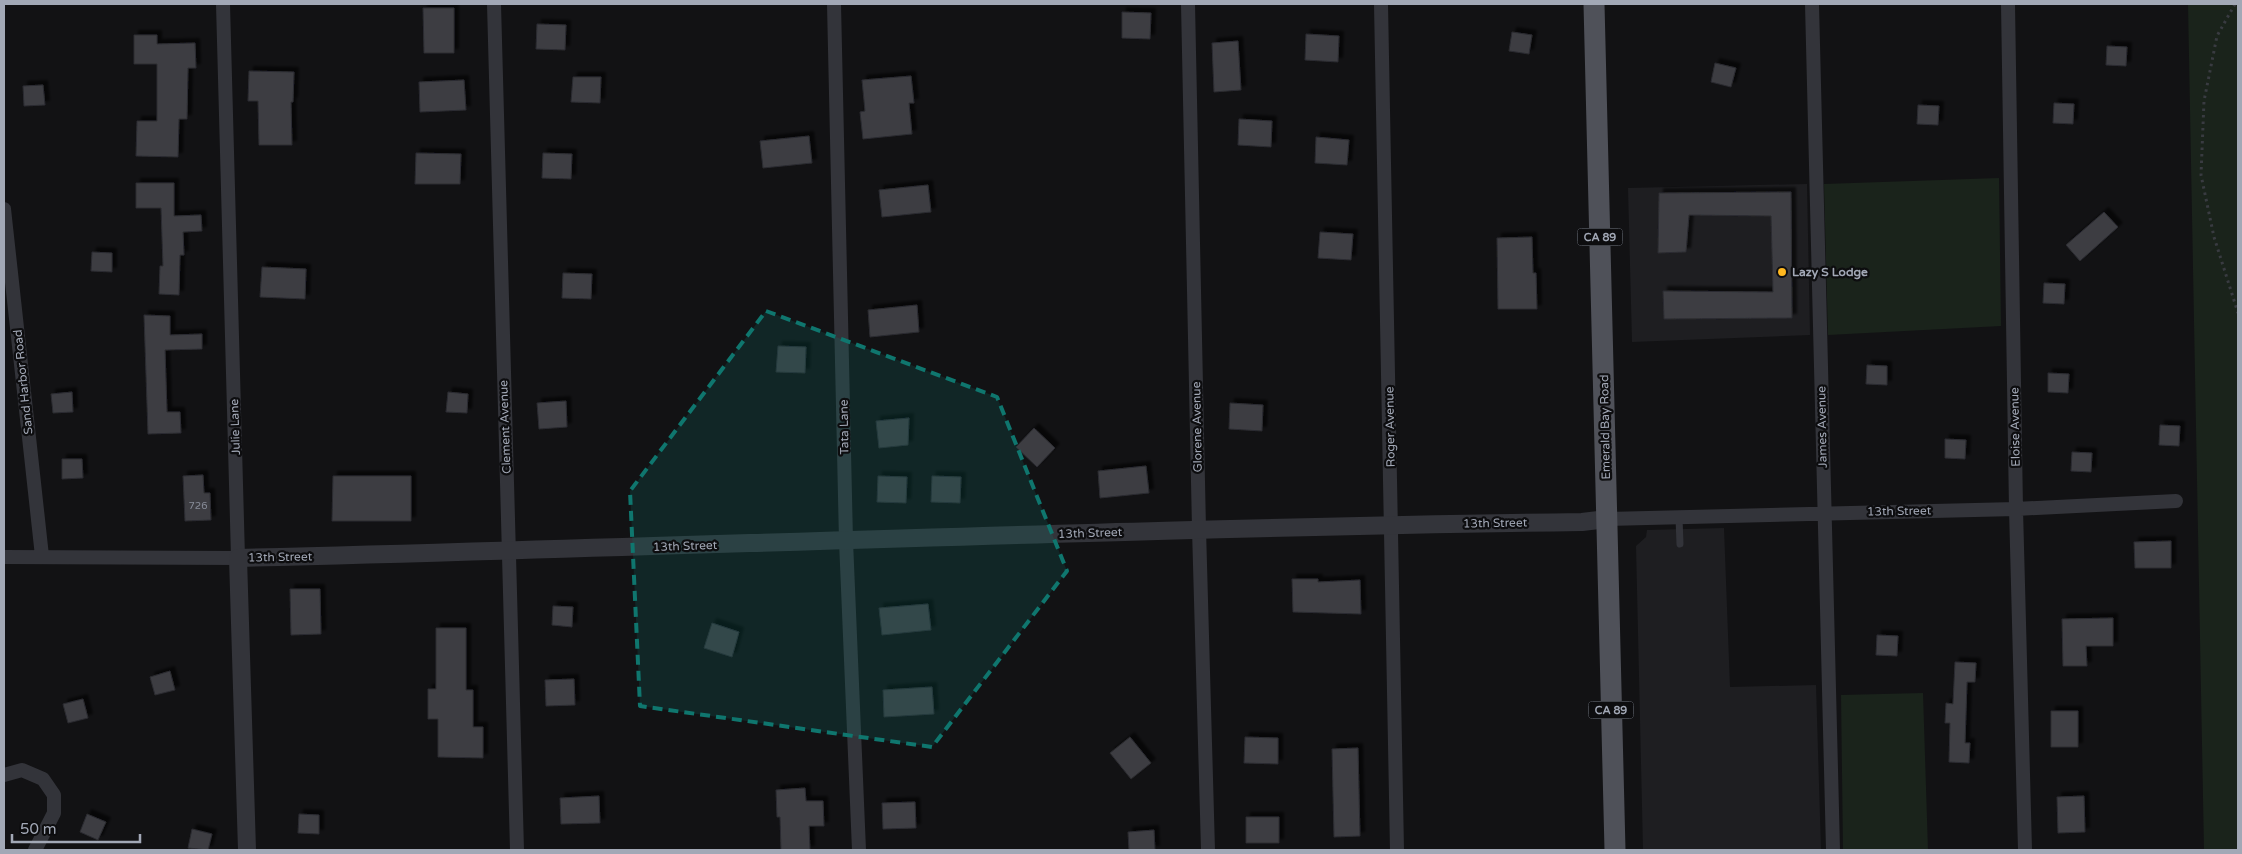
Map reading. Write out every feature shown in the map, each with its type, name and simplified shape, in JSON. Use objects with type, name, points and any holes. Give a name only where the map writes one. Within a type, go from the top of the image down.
[{"type":"main road","name":"Emerald Bay Road","points":[[1594,4],[1615,850]]},
{"type":"street","name":"Julie Lane","points":[[223,4],[247,850]]},
{"type":"street","name":"Clement Avenue","points":[[494,4],[518,850]]},
{"type":"street","name":"Tata Lane","points":[[834,4],[846,541],[859,850]]},
{"type":"street","name":"Glorene Avenue","points":[[1188,4],[1208,850]]},
{"type":"street","name":"Roger Avenue","points":[[1381,4],[1397,850]]},
{"type":"street","name":"James Avenue","points":[[1812,4],[1833,850]]},
{"type":"street","name":"Eloise Avenue","points":[[2008,4],[2016,509],[2025,850]]},
{"type":"street","name":"Sand Harbor Road","points":[[4,209],[42,556]]},
{"type":"street","name":"13th Street","points":[[4,558],[42,556],[238,558],[509,551],[1392,524],[1582,522],[1607,519],[2016,509],[2176,501]]},
{"type":"street","points":[[4,775],[22,770],[43,779],[54,795],[54,813],[35,850]]},
{"type":"lane","points":[[1679,518],[1680,544]]},
{"type":"path","points":[[2236,4],[2217,36],[2204,101],[2201,176],[2214,237],[2238,313]]},
{"type":"highlighted area","points":[[766,311],[997,397],[1067,571],[932,747],[640,706],[630,491]]},
{"type":"shaded area","points":[[2188,4],[2238,4],[2238,850],[2204,850]]},
{"type":"shaded area","points":[[1999,178],[2001,326],[1828,335],[1824,184]]},
{"type":"shaded area","points":[[1807,184],[1810,335],[1632,342],[1628,188]]},
{"type":"shaded area","points":[[1724,528],[1730,687],[1816,685],[1821,850],[1643,850],[1636,546],[1646,537],[1647,530]]},
{"type":"shaded area","points":[[1923,693],[1928,850],[1843,850],[1841,695]]},
{"type":"building","points":[[423,8],[454,8],[454,53],[424,53]]},
{"type":"building","points":[[1122,12],[1151,13],[1150,39],[1122,38]]},
{"type":"building","points":[[537,24],[566,25],[565,50],[536,49]]},
{"type":"building","points":[[1512,32],[1532,35],[1529,54],[1509,51]]},
{"type":"building","points":[[1306,34],[1339,36],[1338,62],[1305,60]]},
{"type":"building","points":[[134,35],[157,35],[157,44],[195,43],[196,68],[188,68],[187,119],[179,119],[178,157],[136,156],[137,121],[157,121],[157,64],[134,64]]},
{"type":"building","points":[[1238,41],[1241,90],[1214,92],[1212,43]]},
{"type":"building","points":[[2107,46],[2127,47],[2126,66],[2106,65]]},
{"type":"building","points":[[1715,63],[1736,68],[1731,87],[1711,82]]},
{"type":"building","points":[[249,71],[294,72],[293,102],[291,102],[292,145],[259,145],[258,101],[248,101]]},
{"type":"building","points":[[911,76],[914,103],[909,103],[912,134],[863,139],[860,112],[865,111],[862,80]]},
{"type":"building","points":[[573,77],[601,77],[600,103],[571,102]]},
{"type":"building","points":[[464,80],[466,110],[420,112],[419,82]]},
{"type":"building","points":[[43,85],[45,105],[24,106],[23,86]]},
{"type":"building","points":[[2054,103],[2074,104],[2073,124],[2053,123]]},
{"type":"building","points":[[1918,105],[1939,106],[1938,125],[1917,124]]},
{"type":"building","points":[[1239,119],[1272,121],[1271,147],[1238,145]]},
{"type":"building","points":[[809,136],[812,163],[763,168],[760,141]]},
{"type":"building","points":[[1316,137],[1349,140],[1347,165],[1315,163]]},
{"type":"building","points":[[416,153],[461,154],[460,184],[415,184]]},
{"type":"building","points":[[543,153],[572,154],[571,179],[542,178]]},
{"type":"building","points":[[136,183],[174,183],[174,216],[201,215],[202,231],[183,232],[184,255],[180,255],[179,295],[159,294],[160,266],[163,266],[161,208],[136,208]]},
{"type":"building","points":[[928,185],[931,212],[882,217],[879,190]]},
{"type":"building","name":"Lazy S Lodge","points":[[1791,192],[1792,318],[1664,319],[1663,291],[1773,292],[1771,216],[1689,215],[1686,252],[1658,253],[1659,193]]},
{"type":"building","points":[[2104,212],[2118,227],[2080,261],[2066,245]]},
{"type":"building","points":[[1320,232],[1353,234],[1351,260],[1318,258]]},
{"type":"building","points":[[1532,237],[1537,309],[1498,309],[1497,238]]},
{"type":"building","points":[[92,252],[112,253],[112,272],[91,271]]},
{"type":"building","points":[[262,267],[306,269],[305,299],[260,297]]},
{"type":"building","points":[[563,273],[592,274],[591,299],[562,298]]},
{"type":"building","points":[[2044,283],[2065,284],[2064,304],[2043,303]]},
{"type":"building","points":[[917,305],[919,332],[870,337],[868,310]]},
{"type":"building","points":[[144,315],[170,316],[170,335],[202,334],[202,349],[165,350],[167,412],[180,412],[181,433],[148,434]]},
{"type":"building","points":[[778,346],[806,347],[805,373],[776,372]]},
{"type":"building","points":[[1867,365],[1887,366],[1887,385],[1866,384]]},
{"type":"building","points":[[2048,373],[2069,374],[2068,393],[2048,392]]},
{"type":"building","points":[[72,392],[73,412],[53,413],[51,394]]},
{"type":"building","points":[[448,392],[468,394],[467,413],[446,412]]},
{"type":"building","points":[[566,401],[567,427],[539,429],[537,403]]},
{"type":"building","points":[[1230,403],[1263,405],[1262,431],[1229,429]]},
{"type":"building","points":[[909,418],[908,445],[879,448],[876,421]]},
{"type":"building","points":[[2160,425],[2180,426],[2179,446],[2159,445]]},
{"type":"building","points":[[1034,428],[1055,448],[1037,467],[1016,447]]},
{"type":"building","points":[[1945,439],[1966,440],[1965,459],[1945,458]]},
{"type":"building","points":[[2072,452],[2092,453],[2091,472],[2071,471]]},
{"type":"building","points":[[62,459],[82,459],[83,478],[62,479]]},
{"type":"building","points":[[1146,466],[1149,493],[1100,498],[1098,471]]},
{"type":"building","points":[[203,475],[204,493],[210,493],[211,520],[185,521],[183,476]]},
{"type":"building","points":[[333,476],[411,476],[411,521],[332,521]]},
{"type":"building","points":[[878,476],[907,477],[906,503],[877,502]]},
{"type":"building","points":[[932,476],[961,477],[960,503],[931,502]]},
{"type":"building","points":[[2171,541],[2171,568],[2135,568],[2134,542]]},
{"type":"building","points":[[1292,579],[1318,579],[1318,582],[1360,580],[1361,614],[1293,612]]},
{"type":"building","points":[[290,589],[320,589],[321,634],[291,635]]},
{"type":"building","points":[[928,604],[931,630],[882,635],[879,608]]},
{"type":"building","points":[[553,606],[573,607],[572,627],[552,625]]},
{"type":"building","points":[[2113,618],[2113,646],[2086,646],[2087,666],[2063,666],[2062,619]]},
{"type":"building","points":[[712,623],[739,632],[732,657],[704,648]]},
{"type":"building","points":[[436,628],[466,628],[466,690],[473,690],[473,727],[483,727],[483,758],[438,757],[438,719],[428,719],[428,689],[436,689]]},
{"type":"building","points":[[1877,635],[1898,636],[1897,656],[1876,655]]},
{"type":"building","points":[[1955,662],[1976,663],[1975,682],[1967,682],[1965,743],[1970,743],[1969,763],[1949,762],[1950,723],[1945,723],[1946,703],[1953,704]]},
{"type":"building","points":[[170,671],[175,690],[155,695],[150,677]]},
{"type":"building","points":[[574,679],[575,705],[546,706],[545,680]]},
{"type":"building","points":[[932,687],[934,714],[884,717],[883,690]]},
{"type":"building","points":[[83,699],[88,718],[68,723],[63,704]]},
{"type":"building","points":[[2051,711],[2078,711],[2078,747],[2051,747]]},
{"type":"building","points":[[1130,737],[1151,763],[1131,779],[1110,753]]},
{"type":"building","points":[[1245,737],[1278,738],[1278,764],[1244,763]]},
{"type":"building","points":[[1358,748],[1360,836],[1334,837],[1332,749]]},
{"type":"building","points":[[805,788],[806,801],[823,801],[824,826],[809,826],[810,850],[781,850],[780,817],[777,817],[776,790]]},
{"type":"building","points":[[599,796],[600,823],[561,824],[560,798]]},
{"type":"building","points":[[2084,796],[2085,832],[2058,833],[2057,797]]},
{"type":"building","points":[[915,802],[916,828],[883,829],[882,803]]},
{"type":"building","points":[[87,814],[106,822],[98,840],[80,832]]},
{"type":"building","points":[[299,814],[319,815],[319,834],[298,833]]},
{"type":"building","points":[[1246,817],[1279,817],[1279,843],[1246,843]]},
{"type":"building","points":[[192,829],[212,834],[208,850],[188,848]]},
{"type":"building","points":[[1154,830],[1155,850],[1129,850],[1128,832]]},
{"type":"place","name":"Lazy S Lodge","points":[[1782,272]]}]
